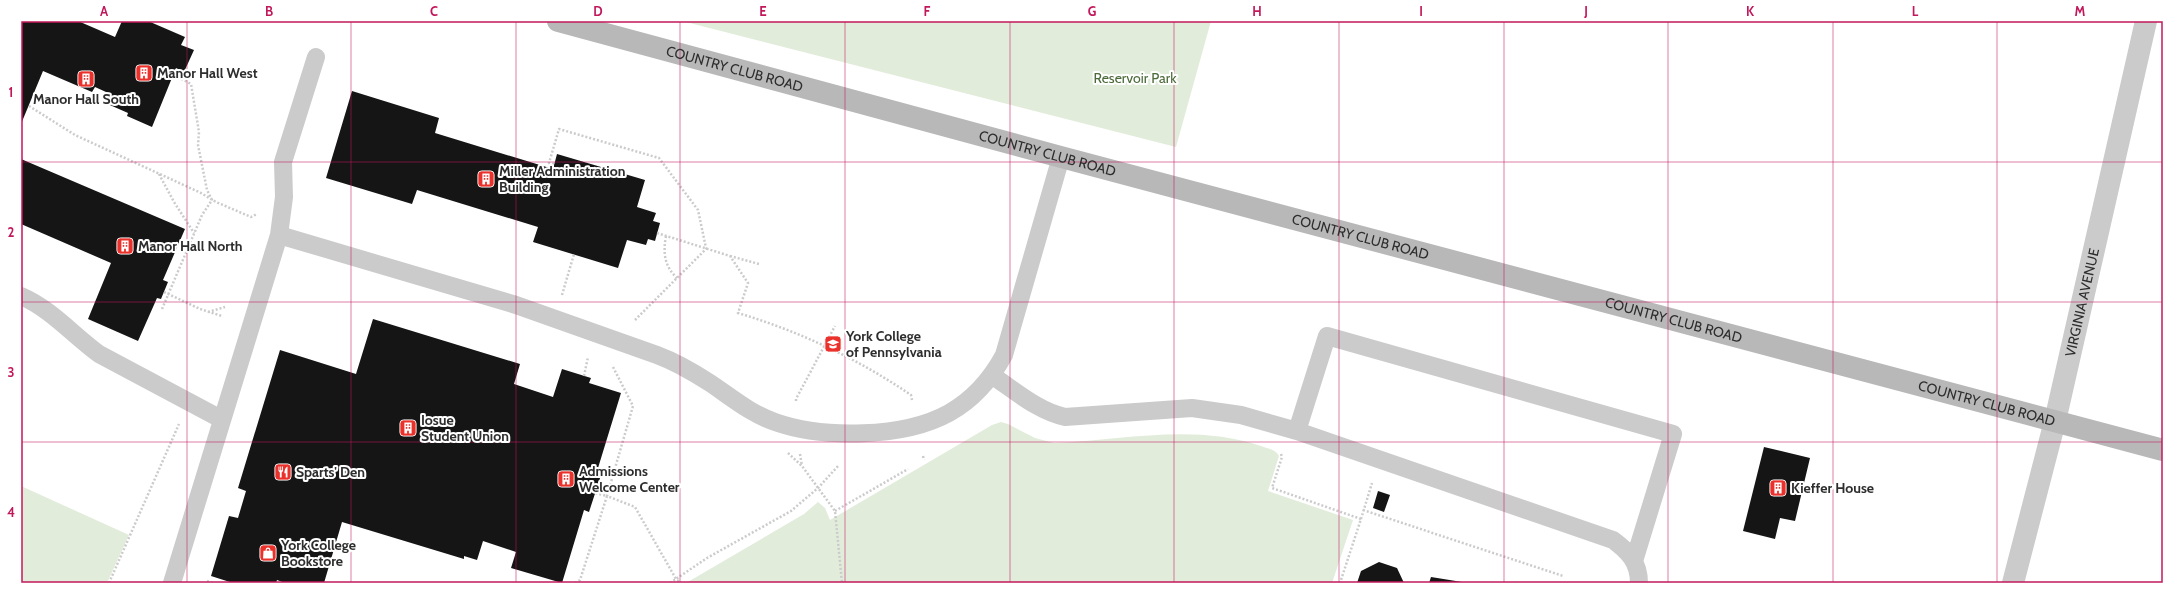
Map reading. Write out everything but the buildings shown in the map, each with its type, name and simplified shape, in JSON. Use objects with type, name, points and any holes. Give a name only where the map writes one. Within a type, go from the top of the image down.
[{"type":"main road","name":"COUNTRY CLUB ROAD","points":[[558,21],[1061,157],[2163,450]]},
{"type":"street","name":"VIRGINIA AVENUE","points":[[2013,583],[2055,421],[2146,21]]},
{"type":"lane","points":[[172,583],[279,235],[284,197],[283,162],[316,57]]},
{"type":"lane","points":[[279,235],[516,305],[657,354],[679,364],[755,413],[774,422],[803,429],[869,433],[898,429],[934,420],[969,400],[993,376],[1004,355],[1061,157]]},
{"type":"lane","points":[[21,296],[31,300],[53,316],[82,342],[100,354],[221,420]]},
{"type":"lane","points":[[1297,431],[1327,336],[1673,434],[1634,562]]},
{"type":"lane","points":[[993,376],[1040,408],[1052,414],[1065,417],[1192,408],[1241,415],[1297,431],[1613,540],[1628,551],[1639,572],[1639,583]]},
{"type":"path","points":[[174,75],[191,84],[199,132],[198,145],[207,190],[212,200]]},
{"type":"path","points":[[29,106],[75,135],[212,200],[251,217],[257,214]]},
{"type":"path","points":[[554,164],[549,163],[558,129],[659,158],[698,210],[707,248]]},
{"type":"path","points":[[159,174],[174,202],[194,233]]},
{"type":"path","points":[[162,309],[194,233],[212,200]]},
{"type":"path","points":[[657,233],[759,264]]},
{"type":"path","points":[[666,236],[664,255],[672,274],[677,278]]},
{"type":"path","points":[[629,324],[636,320],[707,248]]},
{"type":"path","points":[[561,300],[574,254]]},
{"type":"path","points":[[730,256],[748,283],[738,314],[789,330],[856,361],[912,395],[912,406]]},
{"type":"path","points":[[164,292],[208,312],[222,316]]},
{"type":"path","points":[[208,312],[225,307]]},
{"type":"path","points":[[797,406],[796,399],[835,326]]},
{"type":"path","points":[[584,376],[590,350]]},
{"type":"path","points":[[575,583],[580,580],[607,496],[633,406],[610,362],[617,364]]},
{"type":"path","points":[[109,583],[182,418]]},
{"type":"path","points":[[1278,448],[1282,457],[1272,488],[1361,518]]},
{"type":"path","points":[[800,451],[802,466]]},
{"type":"path","points":[[785,452],[802,466],[835,511],[842,583]]},
{"type":"path","points":[[923,456],[924,460]]},
{"type":"path","points":[[670,583],[707,558],[791,511],[818,488],[839,465]]},
{"type":"path","points":[[835,511],[908,468]]},
{"type":"path","points":[[1340,583],[1374,476]]},
{"type":"path","points":[[595,493],[635,507],[676,579],[681,583]]},
{"type":"path","points":[[1363,510],[1563,576]]},
{"type":"path","points":[[207,581],[213,583]]},
{"type":"green space","name":"Reservoir Park","points":[[682,21],[1211,21],[1176,147]]},
{"type":"green space","points":[[1001,422],[1035,438],[1054,443],[1184,434],[1210,435],[1236,439],[1273,451],[1279,456],[1268,491],[1353,520],[1332,583],[686,583],[804,514],[818,502],[825,508],[830,520],[992,425]]},
{"type":"green space","points":[[21,486],[129,535],[107,583],[21,583]]},
{"type":"place","name":"Manor Hall West","points":[[144,73]]},
{"type":"place","name":"Manor Hall South","points":[[86,79]]},
{"type":"place","name":"Miller Administration Building","points":[[486,179]]},
{"type":"place","name":"Manor Hall North","points":[[125,246]]},
{"type":"place","name":"York College of Pennsylvania","points":[[833,344]]},
{"type":"place","name":"Iosue Student Union","points":[[408,428]]},
{"type":"place","name":"Sparts' Den","points":[[283,472]]},
{"type":"place","name":"Admissions Welcome Center","points":[[566,479]]},
{"type":"place","name":"Kieffer House","points":[[1778,488]]},
{"type":"place","name":"York College Bookstore","points":[[268,553]]}]
